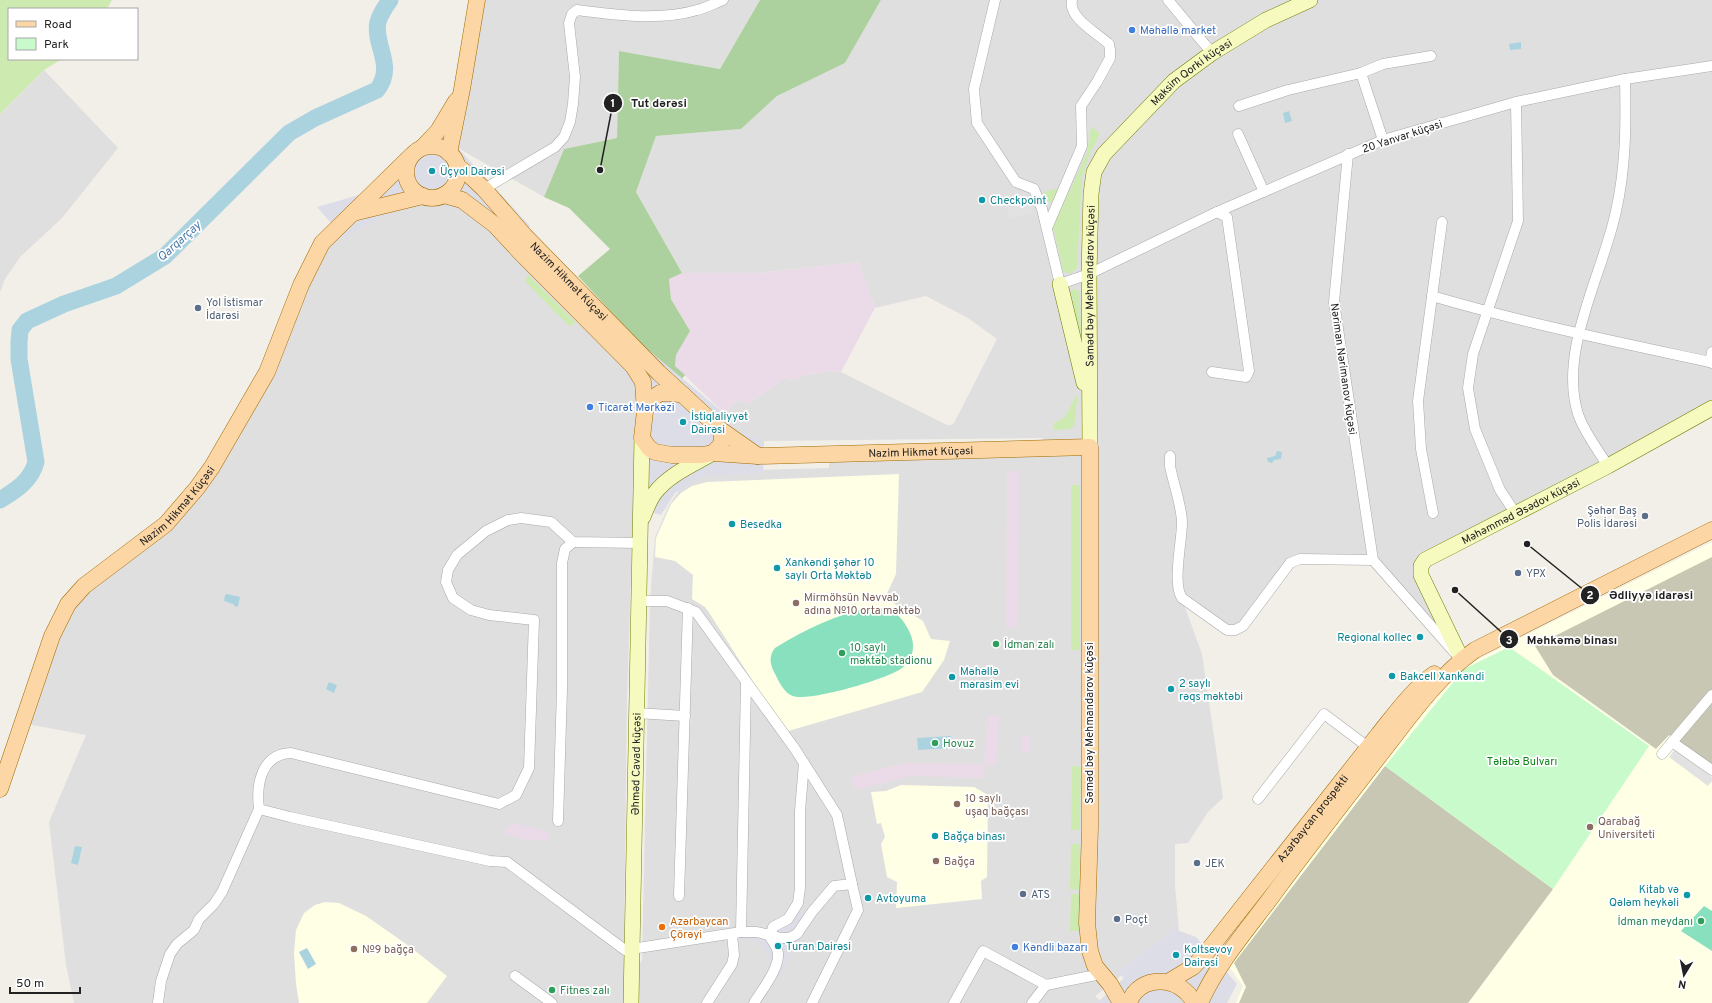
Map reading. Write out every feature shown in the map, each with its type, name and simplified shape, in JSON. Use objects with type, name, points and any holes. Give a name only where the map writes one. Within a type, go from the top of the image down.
[{"type":"main road","points":[[353,213],[423,196],[437,197],[444,195],[451,190],[458,175],[453,160],[462,89],[477,0]]},
{"type":"main road","name":"Nazim Hikmət Küçəsi","points":[[0,790],[52,636],[68,604],[84,586],[166,524],[197,488],[212,466],[267,372],[301,284],[322,243],[437,131],[462,89]]},
{"type":"main road","points":[[423,196],[410,186],[406,179],[407,163],[416,152],[436,146],[453,160]]},
{"type":"main road","name":"Nazim Hikmət Küçəsi","points":[[453,160],[484,189],[530,241],[659,373],[683,395]]},
{"type":"main road","name":"Nazim Hikmət Küçəsi","points":[[444,195],[462,200],[495,225],[633,366],[642,382],[645,411]]},
{"type":"main road","points":[[721,430],[722,441],[720,446],[713,453],[693,456],[661,454],[655,452],[649,448],[642,438],[645,411],[650,400],[660,393],[672,392],[683,395],[721,430],[758,456]]},
{"type":"main road","name":"Nazim Hikmət Küçəsi","points":[[713,453],[758,456],[1088,447]]},
{"type":"main road","name":"Səməd bəy Mehmandarov küçəsi","points":[[1088,447],[1090,828],[1087,923],[1090,951],[1095,966],[1121,1003]]},
{"type":"main road","name":"Azərbaycan prospekti","points":[[1168,982],[1193,967],[1207,952],[1344,788],[1433,688],[1462,660],[1475,650],[1712,530]]},
{"type":"main road","name":"Azərbaycan prospekti","points":[[1200,1003],[1206,989],[1225,961],[1337,808],[1344,788],[1368,747],[1400,708],[1427,679],[1443,667],[1462,660]]},
{"type":"main road","points":[[1105,979],[1133,997],[1151,983],[1168,982],[1178,985],[1187,992],[1194,1003]]},
{"type":"street","points":[[484,189],[555,147],[564,138],[570,122],[575,91],[575,77],[568,23],[572,14],[577,10],[613,15],[665,15],[697,11],[723,0]]},
{"type":"street","points":[[995,0],[974,88],[976,123],[1016,182],[1034,189],[1047,228],[1090,406]]},
{"type":"street","points":[[1047,228],[1082,146],[1081,106],[1097,82],[1110,58],[1109,44],[1076,17],[1072,12],[1072,0]]},
{"type":"street","points":[[1168,0],[1212,53]]},
{"type":"street","name":"Maksim Qorki küçəsi","points":[[1094,172],[1104,154],[1174,81],[1212,53],[1266,20],[1310,0]]},
{"type":"street","points":[[1239,106],[1288,90],[1361,73],[1383,64],[1431,56]]},
{"type":"street","name":"20 Yanvar küçəsi","points":[[1060,284],[1089,274],[1217,212],[1383,140],[1516,102],[1625,79],[1712,66]]},
{"type":"street","points":[[1361,73],[1383,140]]},
{"type":"street","points":[[1608,466],[1591,441],[1578,415],[1572,383],[1578,334],[1611,234],[1618,205],[1626,139],[1625,79]]},
{"type":"street","points":[[1516,102],[1518,221],[1473,354],[1468,388],[1475,428],[1500,490],[1516,514]]},
{"type":"street","points":[[1238,134],[1264,192]]},
{"type":"street","name":"Nəriman Nərimanov küçəsi","points":[[1348,154],[1334,302],[1373,560]]},
{"type":"street","name":"Səməd bəy Mehmandarov küçəsi","points":[[1088,447],[1090,406],[1089,274],[1091,194],[1094,172]]},
{"type":"street","points":[[1212,372],[1246,377],[1249,371],[1227,216],[1217,212]]},
{"type":"street","points":[[1433,513],[1421,449],[1418,401],[1442,222]]},
{"type":"street","points":[[1432,296],[1486,312],[1711,363],[1712,352]]},
{"type":"street","name":"Məhəmməd Əsədov küçəsi","points":[[1462,660],[1421,575],[1421,566],[1425,560],[1608,466],[1712,408]]},
{"type":"street","name":"Əhməd Cavad küçəsi","points":[[630,1003],[642,438]]},
{"type":"street","points":[[640,526],[654,495],[664,483],[674,475],[713,453]]},
{"type":"street","points":[[1170,456],[1170,466],[1182,523],[1178,577],[1179,595],[1227,630],[1235,630],[1243,626],[1290,563],[1300,559],[1373,560],[1447,645],[1462,660]]},
{"type":"street","points":[[158,1003],[161,981],[170,954],[183,938],[194,930],[199,919],[214,904],[222,892],[259,809],[258,789],[266,766],[274,756],[284,753],[291,753],[500,804],[516,795],[529,768],[534,620],[489,615],[471,610],[453,598],[446,582],[448,570],[457,555],[486,531],[508,520],[521,518],[551,522],[573,542],[640,543]]},
{"type":"street","points":[[558,820],[562,689],[562,563],[565,549],[573,542]]},
{"type":"street","points":[[638,601],[667,601],[696,612],[804,763],[837,815],[858,910],[812,1003]]},
{"type":"street","points":[[679,896],[688,608]]},
{"type":"street","points":[[706,1003],[732,964],[737,933],[746,683]]},
{"type":"street","points":[[1662,754],[1712,695]]},
{"type":"street","points":[[636,713],[685,716]]},
{"type":"street","points":[[1258,799],[1324,714],[1368,747]]},
{"type":"street","points":[[1672,742],[1712,770]]},
{"type":"street","points":[[754,1003],[773,972],[778,954],[770,937],[773,927],[788,919],[798,903],[800,888],[800,811],[804,763]]},
{"type":"street","points":[[259,809],[490,861],[507,862],[624,950],[737,933],[757,932],[770,937],[789,938],[797,934],[812,912],[834,886],[852,884]]},
{"type":"street","points":[[954,1003],[983,951],[1046,985],[1105,979]]},
{"type":"street","points":[[515,976],[552,1003]]},
{"type":"street","points":[[1032,1003],[1046,985]]},
{"type":"shaded area","points":[[474,0],[760,0],[720,69],[619,51],[617,138],[564,149],[544,197],[458,148]]},
{"type":"shaded area","points":[[881,0],[1712,0],[1712,409],[1421,566],[1462,660],[1373,560],[1300,559],[1235,630],[1182,599],[1202,654],[1223,798],[1208,812],[1188,843],[1175,844],[1175,885],[1179,930],[1095,996],[1103,1003],[637,1003],[638,969],[642,959],[650,600],[655,537],[669,505],[680,489],[711,471],[829,468],[829,454],[1035,448],[1043,438],[764,441],[736,430],[725,414],[735,402],[742,399],[749,403],[787,377],[789,381],[805,375],[830,371],[841,372],[947,425],[951,425],[954,423],[997,339],[968,318],[926,296],[875,308],[858,262],[758,273],[682,273],[636,192],[656,136],[741,129],[777,96],[845,63]]},
{"type":"shaded area","points":[[44,70],[118,148],[62,218],[20,257],[5,279],[0,292],[0,114]]},
{"type":"shaded area","name":"Üçyol Dairəsi","points":[[453,96],[458,148],[530,226],[506,249],[465,209],[433,205],[396,209],[344,238],[317,207],[359,195],[431,131]]},
{"type":"shaded area","points":[[1021,194],[1029,197],[1033,213],[1010,219],[1004,198]]},
{"type":"shaded area","points":[[462,200],[643,382],[640,543],[632,543],[627,699],[624,941],[631,1003],[74,1003],[66,965],[49,822],[86,735],[22,723],[68,604],[166,524],[212,467],[301,285],[353,213]]},
{"type":"shaded area","points":[[858,262],[875,308],[841,372],[830,371],[805,375],[789,381],[786,378],[749,403],[744,404],[741,399],[735,402],[725,414],[675,366],[676,355],[690,331],[671,299],[669,278],[682,273],[758,273]]},
{"type":"shaded area","name":"İstiqlaliyyət Dairəsi","points":[[640,343],[725,414],[736,430],[764,441],[763,473],[703,476],[675,493],[661,515],[633,508],[636,433],[635,388],[620,367]]},
{"type":"shaded area","points":[[1007,471],[1019,471],[1018,628],[1006,628]]},
{"type":"shaded area","name":"Mirmöhsün Nəvvab adına №10 orta məktəb","points":[[899,474],[896,574],[885,598],[923,621],[931,639],[950,641],[944,660],[922,692],[785,732],[710,614],[705,607],[692,599],[693,575],[675,561],[655,557],[656,538],[671,504],[681,493],[692,486],[707,482]]},
{"type":"shaded area","name":"Qarabağ Universiteti","points":[[1712,542],[1712,557],[1535,646],[1656,748],[1669,735],[1712,765],[1712,1003],[1468,1003],[1553,889],[1246,987],[1239,1003],[1236,1003],[1243,986],[1228,965],[1380,763],[1461,668]]},
{"type":"shaded area","points":[[1712,557],[1712,765],[1669,735],[1656,749],[1553,675],[1535,646]]},
{"type":"shaded area","points":[[988,716],[999,716],[996,766],[985,765],[984,778],[911,776],[856,790],[851,777],[905,763],[984,764]]},
{"type":"shaded area","points":[[1021,736],[1030,736],[1030,753],[1021,753]]},
{"type":"shaded area","points":[[1675,749],[1712,777],[1712,781],[1708,786],[1669,757]]},
{"type":"shaded area","points":[[1385,766],[1553,889],[1468,1003],[1239,1003],[1246,987],[1234,963]]},
{"type":"shaded area","name":"Bağça","points":[[901,785],[974,787],[988,795],[987,877],[981,881],[982,899],[896,908],[897,882],[887,877],[881,844],[885,837],[881,823],[877,824],[871,792],[886,791]]},
{"type":"shaded area","points":[[510,822],[550,832],[547,842],[534,839],[533,841],[504,834],[505,829],[509,829]]},
{"type":"shaded area","name":"№9 bağça","points":[[325,902],[339,903],[366,916],[409,946],[447,976],[427,1003],[299,1003],[294,953],[296,930],[304,913],[315,905]]},
{"type":"shaded area","name":"Turan Dairəsi","points":[[795,907],[811,916],[779,978],[768,973],[772,965],[766,951],[756,940],[738,938],[738,930],[768,931]]},
{"type":"shaded area","name":"Koltsevoy Dairəsi","points":[[1174,929],[1196,937],[1237,984],[1227,1003],[1097,1003],[1124,978],[1118,972]]},
{"type":"green space","points":[[0,0],[112,0],[108,8],[8,8],[8,60],[60,60],[44,70],[0,114]]},
{"type":"green space","points":[[760,0],[881,0],[845,63],[777,96],[741,129],[656,136],[636,192],[682,273],[669,279],[671,299],[690,331],[676,355],[675,366],[685,375],[682,379],[640,343],[578,276],[610,249],[569,208],[544,197],[564,149],[617,138],[619,51],[720,69]]},
{"type":"green space","points":[[1091,126],[1100,134],[1090,154],[1082,177],[1077,268],[1072,273],[1067,273],[1063,271],[1053,226],[1087,153]]},
{"type":"green space","points":[[1059,188],[1054,201],[1046,201],[1044,192]]},
{"type":"green space","points":[[528,275],[576,323],[569,326],[525,281]]},
{"type":"green space","points":[[1075,289],[1080,292],[1081,340],[1071,293],[1071,290]]},
{"type":"green space","points":[[1078,393],[1074,426],[1069,429],[1054,430],[1054,423],[1064,418]]},
{"type":"green space","points":[[1071,485],[1080,485],[1080,650],[1071,650]]},
{"type":"green space","name":"10 saylı məktəb stadionu","points":[[873,607],[891,611],[900,617],[907,627],[912,638],[913,648],[911,657],[906,665],[894,673],[881,678],[831,693],[802,697],[793,696],[786,692],[771,665],[771,656],[775,648],[822,623]]},
{"type":"green space","name":"Tələbə Bulvarı","points":[[1509,647],[1649,746],[1553,889],[1385,766],[1464,669]]},
{"type":"green space","points":[[1072,766],[1081,767],[1080,830],[1071,830]]},
{"type":"green space","points":[[1071,844],[1080,844],[1079,890],[1070,889]]},
{"type":"green space","points":[[1071,894],[1079,894],[1079,931],[1070,931]]},
{"type":"green space","name":"İdman meydanı","points":[[1704,906],[1712,911],[1712,951],[1681,931]]},
{"type":"water","points":[[1521,42],[1521,49],[1510,50],[1509,44]]},
{"type":"water","points":[[1289,111],[1292,121],[1285,123],[1283,113]]},
{"type":"water","points":[[1277,451],[1282,452],[1281,459],[1274,460],[1272,463],[1268,462],[1267,458],[1275,456]]},
{"type":"water","points":[[227,594],[240,597],[238,606],[236,607],[233,604],[224,601],[225,595]]},
{"type":"water","points":[[329,682],[337,685],[334,693],[326,689]]},
{"type":"water","name":"Hovuz","points":[[951,736],[952,748],[918,750],[917,738]]},
{"type":"water","points":[[75,846],[82,847],[78,865],[71,863]]},
{"type":"water","points":[[307,948],[316,964],[308,969],[299,952]]},
{"type":"waterway","name":"Qarqarçay","points":[[0,500],[17,489],[27,480],[31,475],[36,462],[19,359],[20,330],[27,321],[64,304],[116,286],[165,256],[289,133],[315,118],[377,90],[382,81],[384,72],[383,56],[377,31],[378,22],[381,13],[390,0]]},
{"type":"place","name":"Məhəllə market","points":[[1132,30]]},
{"type":"place","name":"Tut dərəsi","points":[[600,170]]},
{"type":"place","name":"Üçyol Dairəsi","points":[[432,171]]},
{"type":"place","name":"Checkpoint","points":[[982,200]]},
{"type":"place","name":"Yol İstismar İdarəsi","points":[[198,308]]},
{"type":"place","name":"Ticarət Mərkəzi","points":[[590,407]]},
{"type":"place","name":"İstiqlaliyyət Dairəsi","points":[[683,422]]},
{"type":"place","name":"Şəhər Baş Polis İdarəsi","points":[[1645,516]]},
{"type":"place","name":"Besedka","points":[[732,524]]},
{"type":"place","name":"Ədliyyə idarəsi","points":[[1527,544]]},
{"type":"place","name":"Xankəndi şəhər 10 saylı Orta Məktəb","points":[[777,568]]},
{"type":"place","name":"YPX","points":[[1518,573]]},
{"type":"place","name":"Məhkəmə binası","points":[[1455,590]]},
{"type":"place","name":"Mirmöhsün Nəvvab adına №10 orta məktəb","points":[[796,603]]},
{"type":"place","name":"Regional kollec","points":[[1420,637]]},
{"type":"place","name":"İdman zalı","points":[[996,644]]},
{"type":"place","name":"10 saylı məktəb stadionu","points":[[842,653]]},
{"type":"place","name":"Bakcell Xankəndi","points":[[1392,676]]},
{"type":"place","name":"Məhəllə mərasim evi","points":[[952,677]]},
{"type":"place","name":"2 saylı rəqs məktəbi","points":[[1171,689]]},
{"type":"place","name":"Hovuz","points":[[935,743]]},
{"type":"place","name":"10 saylı uşaq bağçası","points":[[957,804]]},
{"type":"place","name":"Qarabağ Universiteti","points":[[1590,827]]},
{"type":"place","name":"Bağça binası","points":[[935,836]]},
{"type":"place","name":"Bağça","points":[[936,861]]},
{"type":"place","name":"JEK","points":[[1197,863]]},
{"type":"place","name":"ATS","points":[[1023,894]]},
{"type":"place","name":"Kitab və Qələm heykəli","points":[[1687,895]]},
{"type":"place","name":"Avtoyuma","points":[[868,898]]},
{"type":"place","name":"Poçt","points":[[1117,919]]},
{"type":"place","name":"İdman meydanı","points":[[1701,921]]},
{"type":"place","name":"Azərbaycan Çörəyi","points":[[662,927]]},
{"type":"place","name":"Turan Dairəsi","points":[[778,946]]},
{"type":"place","name":"Kəndli bazarı","points":[[1015,947]]},
{"type":"place","name":"№9 bağça","points":[[354,949]]},
{"type":"place","name":"Koltsevoy Dairəsi","points":[[1176,955]]},
{"type":"place","name":"Fitnes zalı","points":[[552,990]]}]
